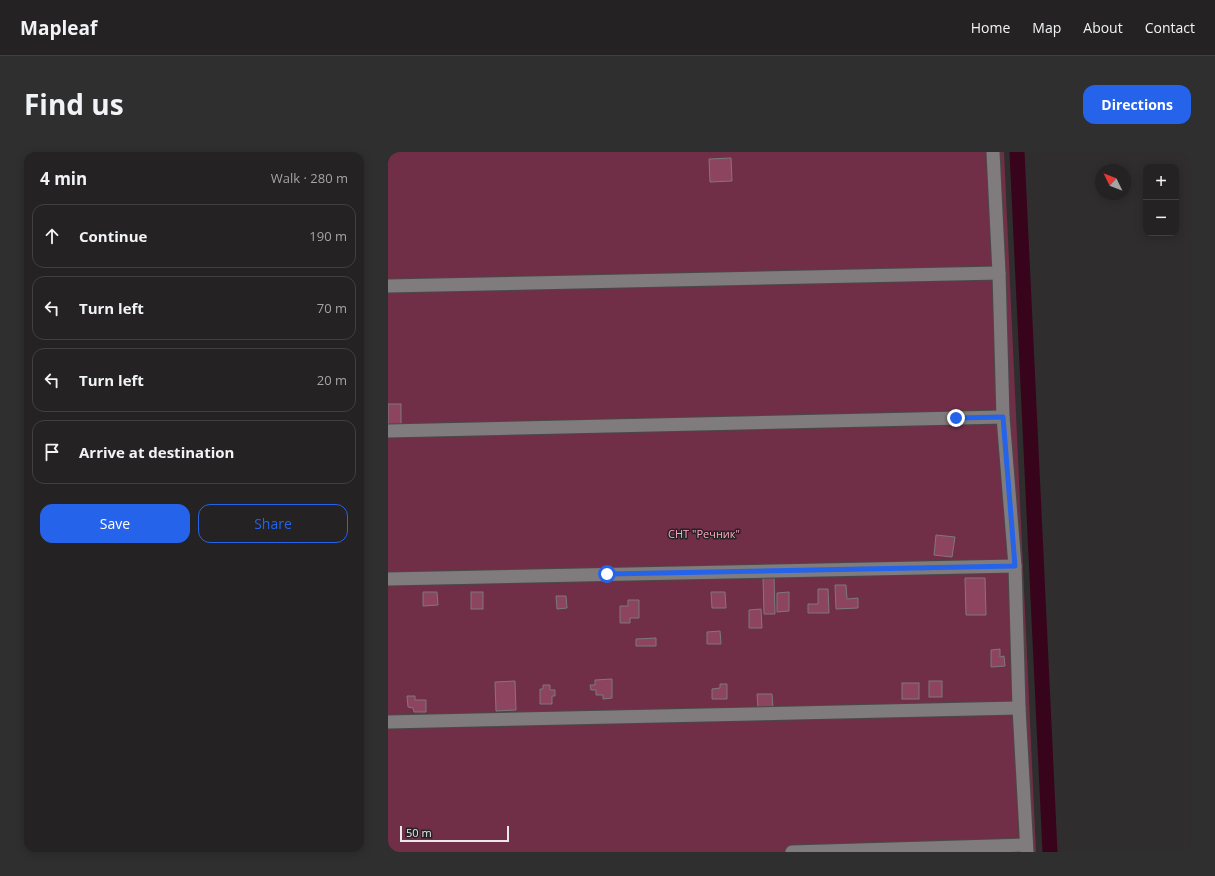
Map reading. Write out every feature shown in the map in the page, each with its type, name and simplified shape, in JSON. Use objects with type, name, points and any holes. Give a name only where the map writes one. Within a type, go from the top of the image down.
[{"type":"street","points":[[792,852],[1026,849],[1019,708],[1015,566],[1003,417],[999,273],[993,152]]},
{"type":"street","points":[[388,286],[999,273]]},
{"type":"street","points":[[388,431],[1003,417]]},
{"type":"street","points":[[388,579],[1015,566]]},
{"type":"street","points":[[388,722],[1019,708]]},
{"type":"green space","name":"СНТ \"Речник\"","points":[[388,152],[1004,152],[1036,852],[388,852]]},
{"type":"building","points":[[731,158],[732,181],[710,182],[709,159]]},
{"type":"building","points":[[388,404],[401,404],[401,425],[388,425]]},
{"type":"building","points":[[936,535],[955,537],[952,557],[934,555]]},
{"type":"building","points":[[774,577],[775,614],[764,614],[763,578]]},
{"type":"building","points":[[965,578],[985,578],[986,615],[966,615]]},
{"type":"building","points":[[835,585],[846,585],[847,599],[858,598],[858,608],[836,609]]},
{"type":"building","points":[[818,589],[828,589],[829,613],[808,613],[808,604],[818,604]]},
{"type":"building","points":[[423,592],[437,592],[438,605],[423,606]]},
{"type":"building","points":[[471,592],[483,592],[483,609],[471,609]]},
{"type":"building","points":[[711,592],[725,592],[726,608],[712,608]]},
{"type":"building","points":[[789,592],[789,611],[777,612],[777,593]]},
{"type":"building","points":[[556,596],[566,596],[567,608],[557,609]]},
{"type":"building","points":[[628,600],[639,600],[639,618],[630,618],[630,623],[620,623],[620,606],[628,606]]},
{"type":"building","points":[[761,609],[762,628],[749,628],[749,610]]},
{"type":"building","points":[[720,631],[721,644],[707,644],[707,632]]},
{"type":"building","points":[[656,638],[656,646],[636,646],[636,639]]},
{"type":"building","points":[[1000,649],[1000,657],[1004,656],[1005,666],[991,667],[991,650]]},
{"type":"building","points":[[612,679],[612,698],[603,699],[603,695],[596,695],[596,690],[591,690],[590,685],[595,685],[595,680]]},
{"type":"building","points":[[515,681],[516,710],[496,711],[495,682]]},
{"type":"building","points":[[929,681],[942,681],[942,697],[929,697]]},
{"type":"building","points":[[902,683],[919,683],[919,699],[902,699]]},
{"type":"building","points":[[720,684],[727,684],[727,699],[712,699],[712,689],[720,688]]},
{"type":"building","points":[[543,685],[550,685],[550,690],[555,690],[555,696],[552,696],[552,704],[540,704],[540,689],[543,689]]},
{"type":"building","points":[[757,694],[772,694],[773,708],[758,708]]},
{"type":"building","points":[[407,696],[415,696],[415,700],[426,700],[426,712],[414,712],[413,708],[408,707]]},
{"type":"waterway","points":[[1017,152],[1050,852]]},
{"type":"route","points":[[607,574],[1015,566],[1003,417],[956,418]]}]
